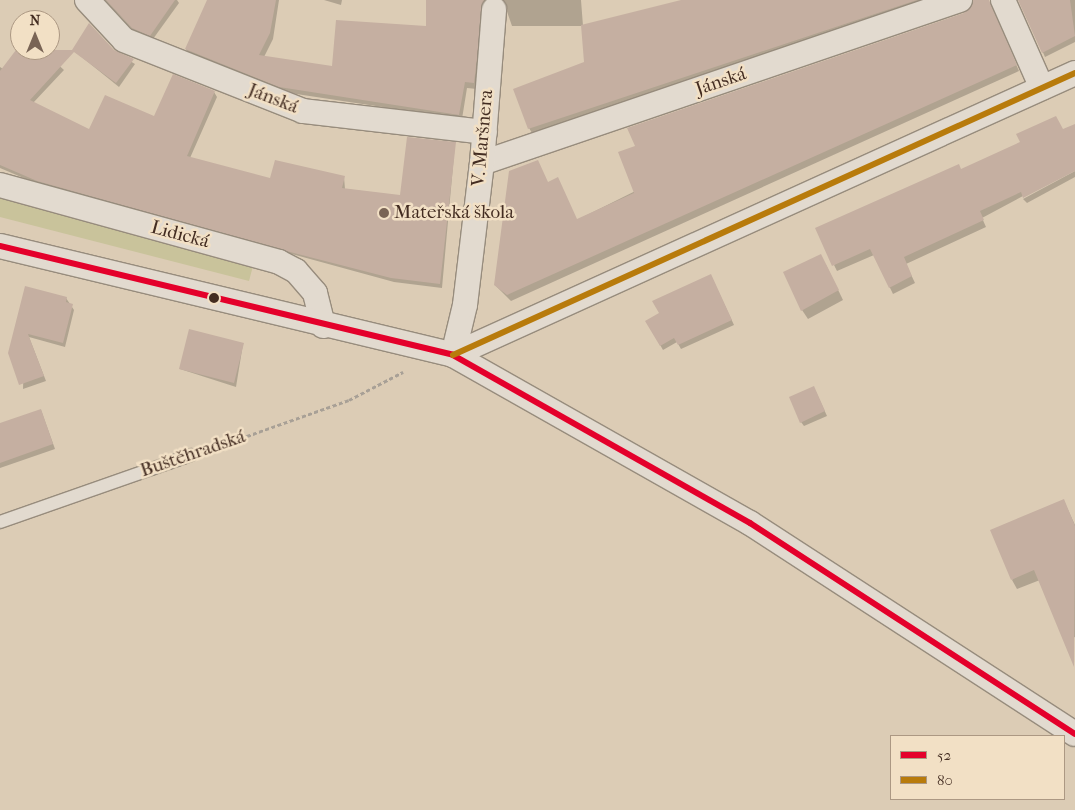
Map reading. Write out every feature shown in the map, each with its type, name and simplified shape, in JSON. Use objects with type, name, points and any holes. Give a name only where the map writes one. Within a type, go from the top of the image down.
[{"type":"street","name":"Jánská","points":[[87,0],[124,40],[303,111],[485,132]]},
{"type":"street","name":"Jánská","points":[[482,163],[960,0]]},
{"type":"street","points":[[1003,0],[1042,88]]},
{"type":"street","name":"V. Maršnera","points":[[454,355],[466,306],[485,132],[494,9]]},
{"type":"street","points":[[454,355],[1075,73]]},
{"type":"street","name":"Lidická","points":[[0,185],[278,262],[296,271],[315,293],[323,326]]},
{"type":"street","points":[[0,246],[323,326],[454,355],[750,523],[1075,734]]},
{"type":"lane","name":"Buštěhradská","points":[[0,522],[192,455]]},
{"type":"path","name":"Buštěhradská","points":[[192,455],[349,400],[383,379]]},
{"type":"shaded area","points":[[0,198],[253,266],[249,281],[0,217]]},
{"type":"building","points":[[106,0],[175,0],[150,36],[132,28]]},
{"type":"building","points":[[207,0],[276,0],[270,33],[259,55],[332,66],[336,20],[426,26],[426,0],[484,0],[474,83],[465,82],[459,115],[279,87],[185,49]]},
{"type":"building","points":[[681,0],[917,0],[528,129],[513,89],[584,62],[581,25]]},
{"type":"building","points":[[973,0],[989,0],[1017,65],[507,295],[494,285],[509,171],[538,160],[548,182],[558,177],[577,219],[634,193],[618,152],[635,146],[627,128],[964,13]]},
{"type":"building","points":[[1018,0],[1070,0],[1075,36],[1042,53]]},
{"type":"building","points":[[89,23],[114,50],[134,59],[116,83],[74,52],[30,100],[89,129],[105,95],[154,116],[173,74],[215,91],[187,156],[270,178],[275,160],[345,176],[342,188],[400,195],[407,137],[456,142],[440,284],[391,278],[290,252],[37,181],[0,165],[0,71],[10,58],[10,60],[60,60],[60,50],[72,50]]},
{"type":"building","points":[[1056,116],[1063,129],[1075,124],[1075,171],[1023,198],[1021,192],[980,211],[984,220],[904,257],[912,276],[889,288],[870,249],[832,266],[815,228],[959,164],[961,169],[1020,142],[1016,134]]},
{"type":"building","points":[[821,254],[839,290],[801,311],[783,272]]},
{"type":"building","points":[[711,274],[732,320],[678,345],[674,338],[660,346],[645,321],[659,313],[652,301]]},
{"type":"building","points":[[25,286],[67,297],[66,302],[73,304],[63,343],[28,334],[44,376],[19,385],[8,353]]},
{"type":"building","points":[[189,329],[244,343],[234,383],[179,369]]},
{"type":"building","points":[[814,386],[825,411],[800,423],[789,397]]},
{"type":"building","points":[[41,409],[53,444],[0,463],[0,423]]},
{"type":"building","points":[[1064,499],[1075,526],[1074,667],[1034,570],[1011,580],[990,530]]},
{"type":"transit line","name":"80","points":[[453,355],[1075,73]]},
{"type":"transit line","name":"52","points":[[0,246],[453,355],[750,523],[1075,734]]},
{"type":"place","name":"Mateřská škola","points":[[384,213]]}]
